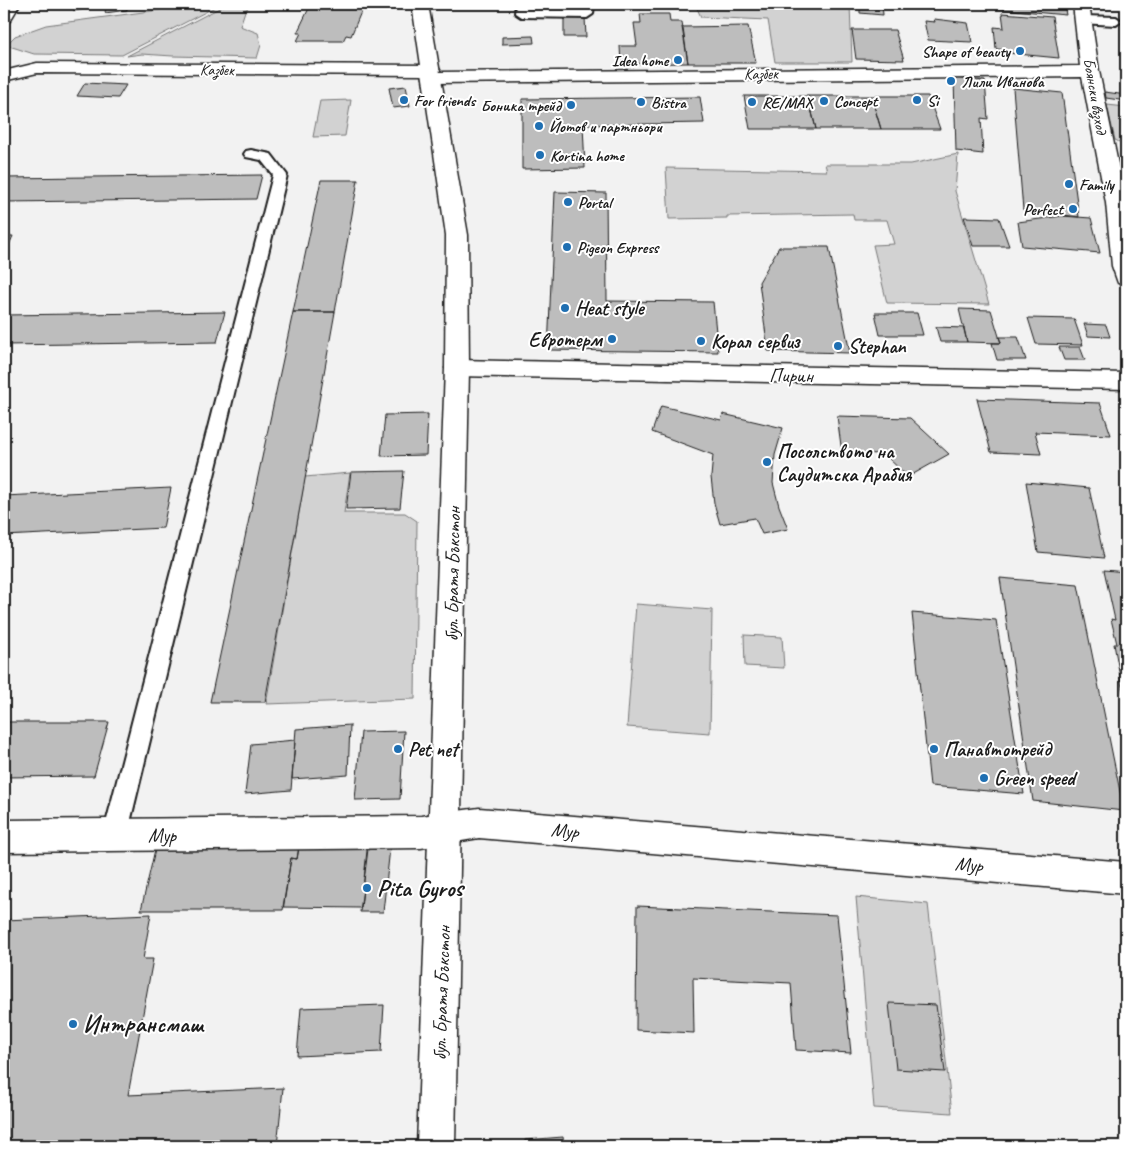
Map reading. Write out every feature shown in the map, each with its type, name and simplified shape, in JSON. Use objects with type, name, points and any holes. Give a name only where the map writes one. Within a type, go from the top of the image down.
[{"type":"street","points":[[4,17],[12,4]]},
{"type":"street","name":"бул. Братя Бъкстон","points":[[420,4],[457,235],[457,368],[436,1146]]},
{"type":"street","name":"Боянски възход","points":[[1083,12],[1090,71],[1121,203],[1123,266],[1126,278]]},
{"type":"street","name":"Казбек","points":[[4,76],[37,68],[431,74],[1090,71]]},
{"type":"street","name":"Пирин","points":[[457,368],[1126,381]]},
{"type":"street","name":"Мур","points":[[4,836],[421,832],[479,823],[1126,878]]},
{"type":"lane","points":[[522,4],[521,14],[587,14],[588,4]]},
{"type":"lane","points":[[1083,12],[1116,21]]},
{"type":"lane","points":[[115,835],[280,175],[266,157],[251,154]]},
{"type":"shaded area","points":[[203,4],[221,4],[122,55],[34,54],[6,45],[15,36],[46,25]]},
{"type":"shaded area","points":[[227,4],[251,4],[245,11],[240,26],[258,33],[261,45],[257,58],[142,54],[127,56]]},
{"type":"shaded area","points":[[695,4],[850,4],[852,62],[775,62],[768,20],[701,17]]},
{"type":"shaded area","points":[[351,100],[345,136],[313,137],[320,101]]},
{"type":"shaded area","points":[[1107,105],[1126,107],[1126,145],[1115,140]]},
{"type":"shaded area","points":[[958,154],[955,191],[989,304],[887,303],[873,245],[894,244],[887,220],[854,220],[853,214],[669,219],[666,168],[827,171],[825,164],[911,164]]},
{"type":"shaded area","points":[[350,473],[344,513],[405,513],[417,521],[415,699],[266,704],[305,477]]},
{"type":"shaded area","points":[[636,604],[712,610],[710,733],[627,727]]},
{"type":"shaded area","points":[[744,635],[782,637],[784,668],[745,666]]},
{"type":"shaded area","points":[[856,897],[928,904],[952,1113],[874,1108]]},
{"type":"building","points":[[74,4],[127,4],[127,10],[105,13],[106,5],[74,11]]},
{"type":"building","points":[[311,4],[360,4],[359,6],[363,7],[351,36],[346,35],[343,41],[297,41],[301,33],[297,33]]},
{"type":"building","points":[[535,4],[581,4],[581,11],[534,10]]},
{"type":"building","points":[[860,4],[882,4],[883,15],[860,13]]},
{"type":"building","points":[[1064,4],[1066,15],[957,5]]},
{"type":"building","points":[[1002,13],[1052,17],[1059,58],[1007,53],[1006,50],[996,49],[994,27],[1004,28]]},
{"type":"building","points":[[640,14],[669,14],[670,22],[682,22],[688,63],[621,64],[620,46],[637,46],[634,23],[641,23]]},
{"type":"building","points":[[585,18],[586,37],[564,37],[564,19]]},
{"type":"building","points":[[934,19],[968,23],[972,42],[928,40],[924,21],[935,22]]},
{"type":"building","points":[[748,26],[756,63],[688,63],[682,27]]},
{"type":"building","points":[[852,30],[895,30],[904,60],[856,59]]},
{"type":"building","points":[[533,36],[534,43],[502,44],[502,37]]},
{"type":"building","points":[[954,78],[985,81],[988,119],[981,118],[983,154],[956,151]]},
{"type":"building","points":[[85,83],[126,85],[118,98],[77,96]]},
{"type":"building","points":[[406,86],[410,106],[393,108],[389,88]]},
{"type":"building","points":[[1013,88],[1062,93],[1079,217],[1023,210]]},
{"type":"building","points":[[1105,92],[1126,95],[1126,101],[1106,98]]},
{"type":"building","points":[[744,96],[808,96],[816,129],[750,129]]},
{"type":"building","points":[[808,96],[871,96],[881,129],[816,129]]},
{"type":"building","points":[[871,96],[928,96],[940,129],[881,129]]},
{"type":"building","points":[[700,97],[704,123],[583,125],[585,168],[522,169],[522,99]]},
{"type":"building","points":[[262,175],[256,199],[4,202],[4,178]]},
{"type":"building","points":[[321,180],[358,180],[335,312],[293,312]]},
{"type":"building","points":[[555,192],[606,193],[607,301],[713,302],[718,352],[548,350]]},
{"type":"building","points":[[1062,216],[1091,218],[1100,253],[1022,246],[1018,222]]},
{"type":"building","points":[[964,217],[999,218],[1009,246],[973,246]]},
{"type":"building","points":[[4,236],[13,236],[4,256]]},
{"type":"building","points":[[779,247],[829,247],[850,353],[768,351],[759,282]]},
{"type":"building","points":[[959,309],[991,310],[1001,343],[967,342]]},
{"type":"building","points":[[225,312],[217,342],[4,345],[4,315]]},
{"type":"building","points":[[293,312],[335,312],[265,702],[210,702]]},
{"type":"building","points":[[875,313],[917,313],[923,335],[880,335]]},
{"type":"building","points":[[1028,318],[1074,319],[1083,345],[1036,344]]},
{"type":"building","points":[[1084,324],[1106,325],[1110,337],[1088,336]]},
{"type":"building","points":[[936,327],[964,328],[967,342],[940,342]]},
{"type":"building","points":[[999,337],[1018,337],[1026,360],[997,360],[992,343],[1001,343]]},
{"type":"building","points":[[1059,347],[1080,347],[1085,360],[1064,360]]},
{"type":"building","points":[[977,399],[1100,403],[1111,435],[1035,432],[1041,454],[991,452]]},
{"type":"building","points":[[661,406],[721,420],[723,414],[783,428],[775,455],[773,483],[788,529],[762,534],[755,518],[720,524],[714,503],[711,477],[713,455],[652,432]]},
{"type":"building","points":[[428,414],[426,455],[381,456],[385,415]]},
{"type":"building","points":[[837,416],[910,418],[949,454],[908,477],[884,454],[842,453]]},
{"type":"building","points":[[404,471],[400,508],[346,509],[351,472]]},
{"type":"building","points":[[1026,482],[1089,488],[1104,558],[1038,552]]},
{"type":"building","points":[[171,488],[163,528],[4,536],[4,496]]},
{"type":"building","points":[[1104,570],[1126,572],[1126,709],[1114,644],[1117,644],[1111,619],[1115,620]]},
{"type":"building","points":[[1000,578],[1078,585],[1124,811],[1033,801]]},
{"type":"building","points":[[912,613],[996,620],[1024,794],[930,786]]},
{"type":"building","points":[[4,722],[109,722],[94,776],[4,777]]},
{"type":"building","points":[[350,725],[348,775],[292,779],[296,729]]},
{"type":"building","points":[[404,731],[400,799],[355,800],[361,732]]},
{"type":"building","points":[[295,740],[291,790],[245,794],[251,744]]},
{"type":"building","points":[[157,841],[300,841],[297,859],[291,858],[283,910],[141,910]]},
{"type":"building","points":[[300,841],[368,841],[361,908],[283,907],[291,858],[297,859]]},
{"type":"building","points":[[390,848],[383,912],[360,912],[368,849]]},
{"type":"building","points":[[637,906],[837,915],[851,1053],[796,1050],[791,983],[693,978],[694,1033],[636,1030]]},
{"type":"building","name":"Интрансмаш","points":[[151,914],[143,959],[153,959],[128,1095],[283,1088],[277,1146],[4,1146],[4,920]]},
{"type":"building","points":[[889,1003],[936,1005],[945,1072],[896,1069]]},
{"type":"building","points":[[384,1005],[381,1052],[297,1056],[301,1008]]},
{"type":"building","points":[[563,1137],[564,1146],[525,1146],[525,1140]]},
{"type":"place","name":"Shape of beauty","points":[[1020,51]]},
{"type":"place","name":"Idea home","points":[[678,60]]},
{"type":"place","name":"Лили Иванова","points":[[951,81]]},
{"type":"place","name":"For friends","points":[[404,100]]},
{"type":"place","name":"Si","points":[[917,100]]},
{"type":"place","name":"Concept","points":[[824,101]]},
{"type":"place","name":"Bistra","points":[[641,102]]},
{"type":"place","name":"RE/MAX","points":[[752,102]]},
{"type":"place","name":"Боника трейд","points":[[571,105]]},
{"type":"place","name":"Йотов и партньори","points":[[539,126]]},
{"type":"place","name":"Kortina home","points":[[540,155]]},
{"type":"place","name":"Family","points":[[1069,184]]},
{"type":"place","name":"Portal","points":[[568,202]]},
{"type":"place","name":"Perfect","points":[[1073,209]]},
{"type":"place","name":"Pigeon Express","points":[[567,247]]},
{"type":"place","name":"Heat style","points":[[565,308]]},
{"type":"place","name":"Евротерм","points":[[612,339]]},
{"type":"place","name":"Корал сервиз","points":[[701,341]]},
{"type":"place","name":"Stephan","points":[[838,346]]},
{"type":"place","name":"Посолството на Саудитска Арабия","points":[[767,462]]},
{"type":"place","name":"Pet net","points":[[398,749]]},
{"type":"place","name":"Панавтотрейд","points":[[934,749]]},
{"type":"place","name":"Green speed","points":[[984,778]]},
{"type":"place","name":"Pita Gyros","points":[[367,888]]},
{"type":"place","name":"Интрансмаш","points":[[73,1024]]}]
